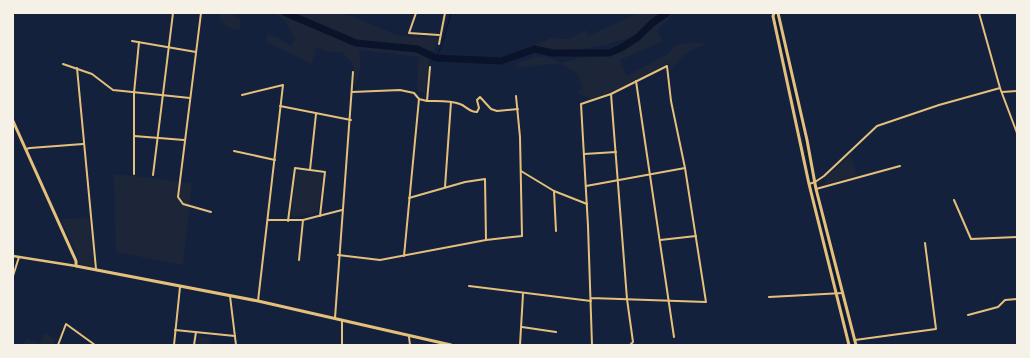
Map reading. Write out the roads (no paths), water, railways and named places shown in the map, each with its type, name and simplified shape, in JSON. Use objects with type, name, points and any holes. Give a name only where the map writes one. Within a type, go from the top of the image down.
[{"type":"main road","points":[[774,13],[773,16],[777,37],[794,106],[809,184],[849,345]]},
{"type":"main road","points":[[778,13],[807,140],[816,189],[856,345]]},
{"type":"main road","points":[[13,121],[76,261],[76,266],[258,301],[335,318],[409,337],[451,345]]},
{"type":"street","points":[[153,175],[173,13]]},
{"type":"street","points":[[201,13],[178,197],[183,204],[211,212]]},
{"type":"street","points":[[416,13],[409,33],[440,35]]},
{"type":"street","points":[[439,44],[445,13]]},
{"type":"street","points":[[979,13],[1000,88],[1017,133]]},
{"type":"street","points":[[132,41],[196,52]]},
{"type":"street","points":[[134,174],[134,94],[139,42]]},
{"type":"street","points":[[63,64],[92,74],[114,90],[134,94],[190,98]]},
{"type":"street","points":[[469,286],[523,294],[591,300],[627,299],[706,302],[667,66],[611,94],[580,104],[587,204],[591,300],[592,345]]},
{"type":"street","points":[[427,101],[430,67]]},
{"type":"street","points":[[77,68],[96,270]]},
{"type":"street","points":[[335,318],[338,255],[351,120],[353,72]]},
{"type":"street","points":[[636,81],[674,337]]},
{"type":"street","points":[[242,96],[283,85],[258,301]]},
{"type":"street","points":[[809,184],[815,182],[877,126],[932,107],[1000,88]]},
{"type":"street","points":[[352,92],[400,90],[414,93],[419,99],[427,101],[460,104],[471,112],[476,112],[479,108],[477,100],[480,97],[491,109],[497,111],[518,109]]},
{"type":"street","points":[[1002,92],[1017,91]]},
{"type":"street","points":[[611,94],[619,181],[627,299],[633,342],[630,345]]},
{"type":"street","points":[[338,255],[380,260],[486,240],[522,236],[521,171],[516,96]]},
{"type":"street","points":[[404,256],[419,99]]},
{"type":"street","points":[[445,187],[451,102]]},
{"type":"street","points":[[280,106],[351,120]]},
{"type":"street","points":[[310,170],[316,114]]},
{"type":"street","points":[[134,136],[184,140]]},
{"type":"street","points":[[25,150],[30,148],[83,144]]},
{"type":"street","points":[[234,151],[275,160]]},
{"type":"street","points":[[584,154],[616,152]]},
{"type":"street","points":[[816,189],[900,166]]},
{"type":"street","points":[[288,221],[295,168],[325,172],[320,216]]},
{"type":"street","points":[[586,186],[684,168]]},
{"type":"street","points":[[521,171],[554,191],[587,204]]},
{"type":"street","points":[[409,199],[445,187],[485,180],[486,240]]},
{"type":"street","points":[[554,191],[556,231]]},
{"type":"street","points":[[954,200],[971,239],[1017,237]]},
{"type":"street","points":[[268,220],[303,220],[342,210]]},
{"type":"street","points":[[298,260],[303,220]]},
{"type":"street","points":[[660,240],[696,236]]},
{"type":"street","points":[[855,340],[936,329],[925,243]]},
{"type":"street","points":[[13,256],[76,266]]},
{"type":"street","points":[[13,276],[19,257]]},
{"type":"street","points":[[174,345],[180,287]]},
{"type":"street","points":[[769,296],[843,293]]},
{"type":"street","points":[[520,345],[523,294]]},
{"type":"street","points":[[230,296],[236,345]]},
{"type":"street","points":[[968,315],[998,307],[1005,300],[1017,299]]},
{"type":"street","points":[[342,320],[342,345]]},
{"type":"street","points":[[58,345],[66,324],[95,345]]},
{"type":"street","points":[[522,327],[556,332]]},
{"type":"street","points":[[175,330],[235,336]]},
{"type":"street","points":[[194,345],[196,332]]},
{"type":"street","points":[[409,337],[410,345]]},
{"type":"waterway","points":[[286,13],[356,43],[417,49],[436,58],[501,61],[535,49],[552,53],[609,53],[621,48],[638,37],[652,23],[667,13]]},
{"type":"waterway","points":[[436,58],[442,45],[451,13]]},
{"type":"waterway","points":[[776,18],[803,133],[811,179]]},
{"type":"waterway","points":[[813,187],[839,291]]},
{"type":"waterway","points":[[840,297],[852,345]]}]
